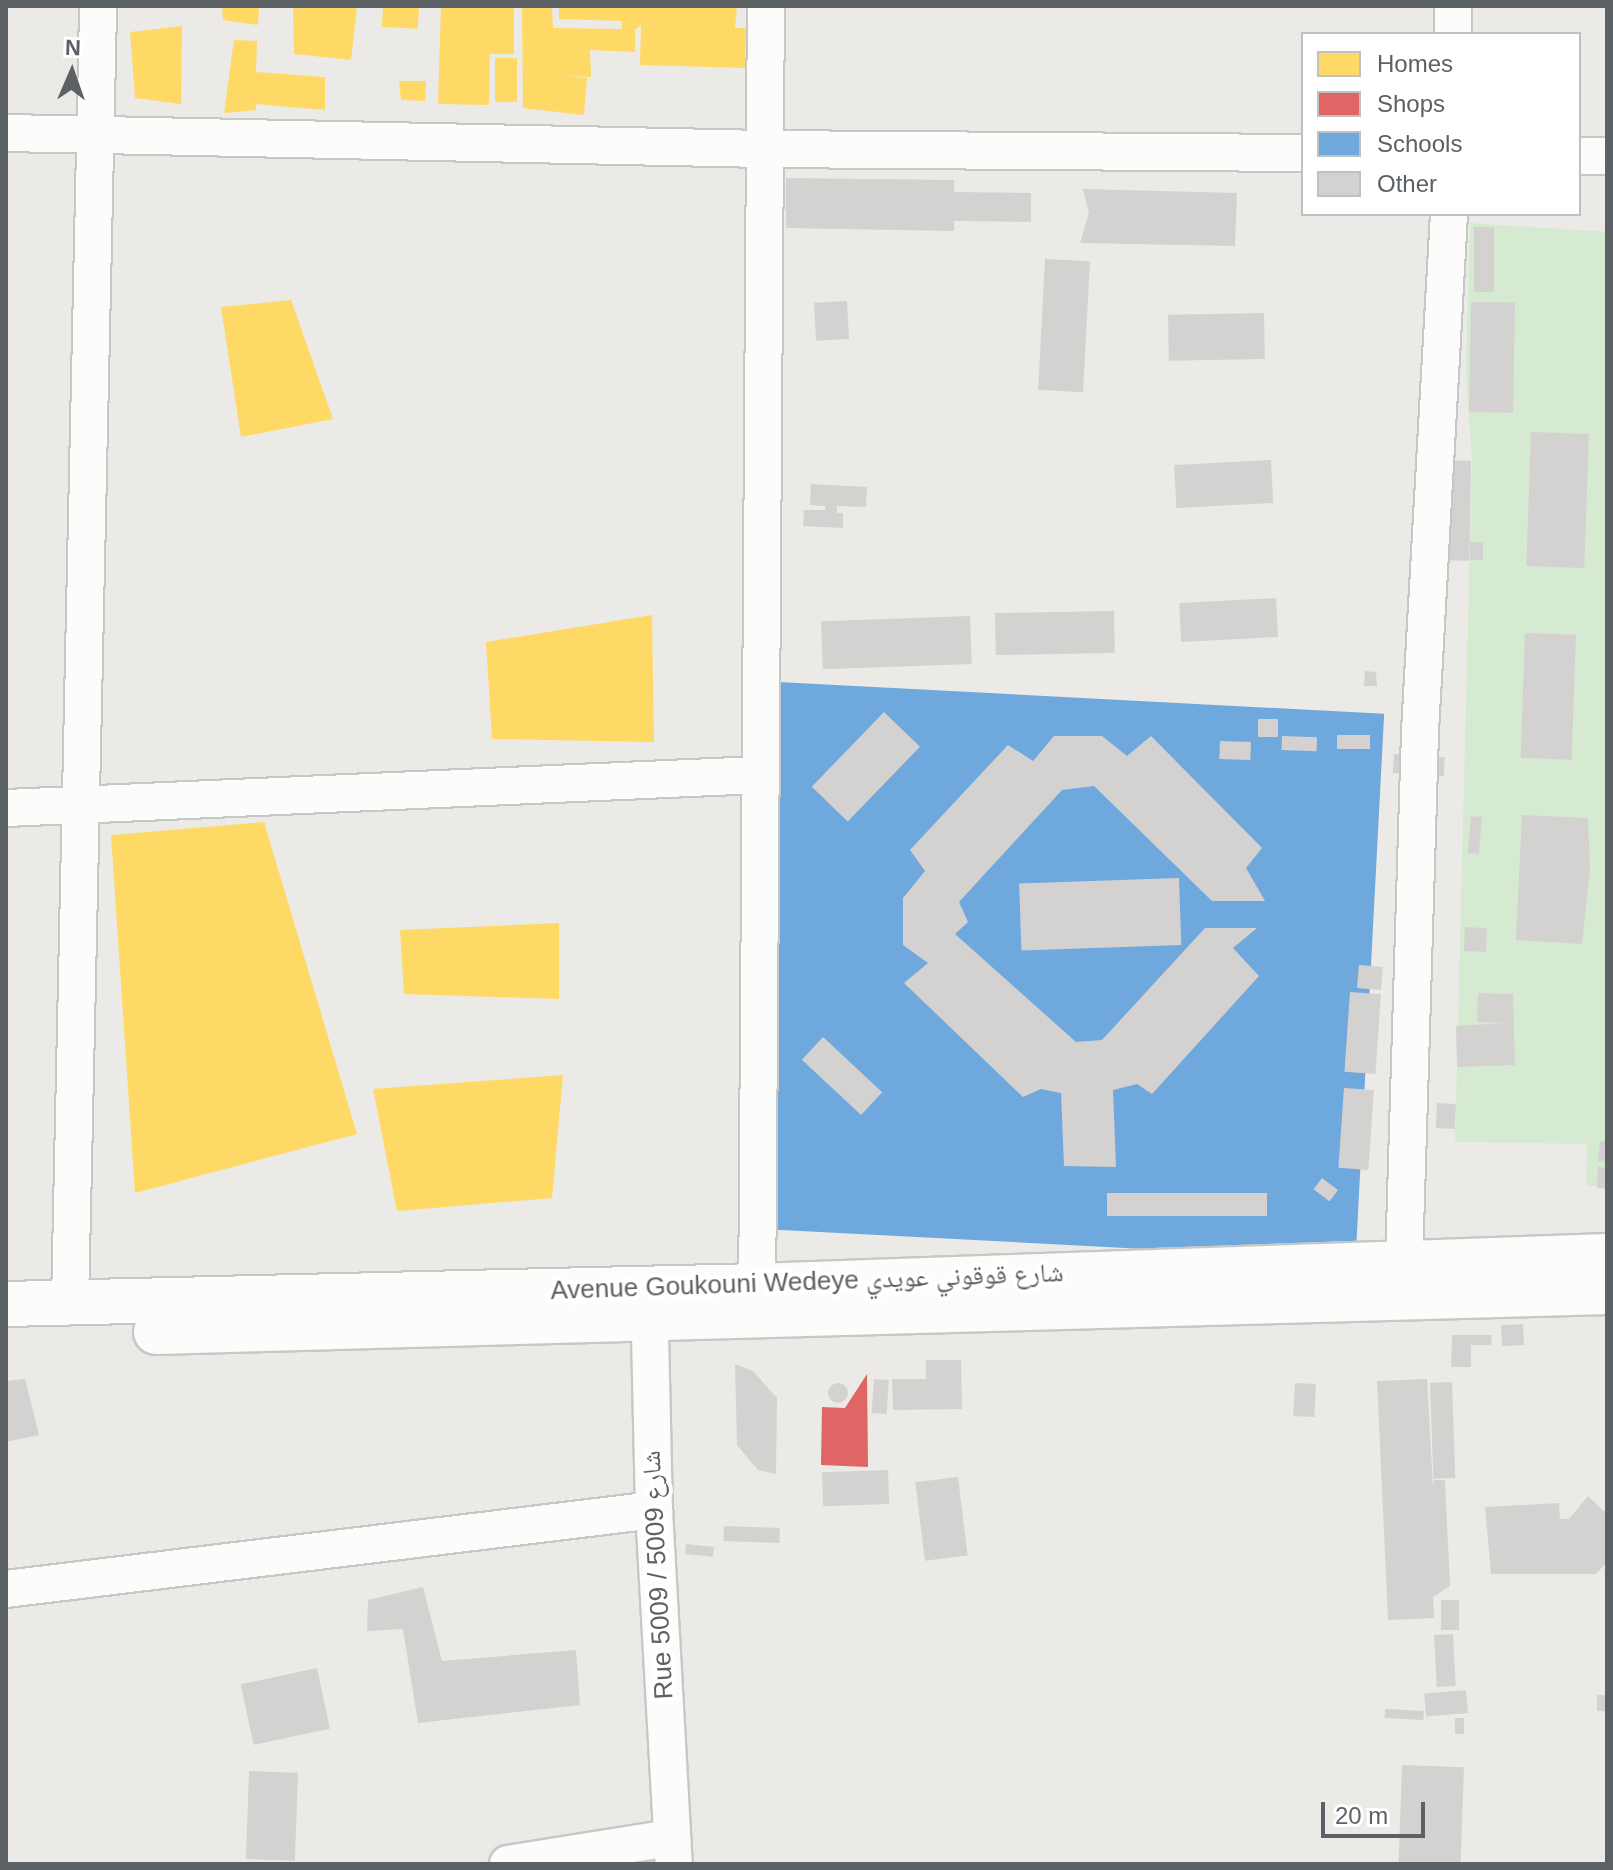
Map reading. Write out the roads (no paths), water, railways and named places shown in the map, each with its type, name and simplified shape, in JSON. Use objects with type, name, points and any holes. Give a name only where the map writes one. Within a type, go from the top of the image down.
[{"type":"street","points":[[70,1303],[98,6]]},
{"type":"street","points":[[756,1301],[761,149],[766,6]]},
{"type":"street","points":[[1453,6],[1453,32]]},
{"type":"street","points":[[6,133],[761,149],[1301,153]]},
{"type":"street","points":[[1581,156],[1607,156]]},
{"type":"street","points":[[1404,1262],[1420,731],[1449,216]]},
{"type":"street","points":[[6,808],[758,775]]},
{"type":"street","name":"Avenue Goukouni Wedeye شارع قوقوني عويدي","points":[[756,1301],[1404,1262],[1607,1256]]},
{"type":"street","name":"Avenue Goukouni Wedeye شارع قوقوني عويدي","points":[[6,1304],[756,1301],[1607,1292]]},
{"type":"street","name":"Avenue Goukouni Wedeye شارع قوقوني عويدي","points":[[6,1335],[649,1301]]},
{"type":"street","name":"Rue 5009 / شارع 5009","points":[[649,1301],[654,1510],[673,1851]]},
{"type":"street","points":[[6,1589],[654,1510]]},
{"type":"street","points":[[508,1864],[673,1851]]}]
